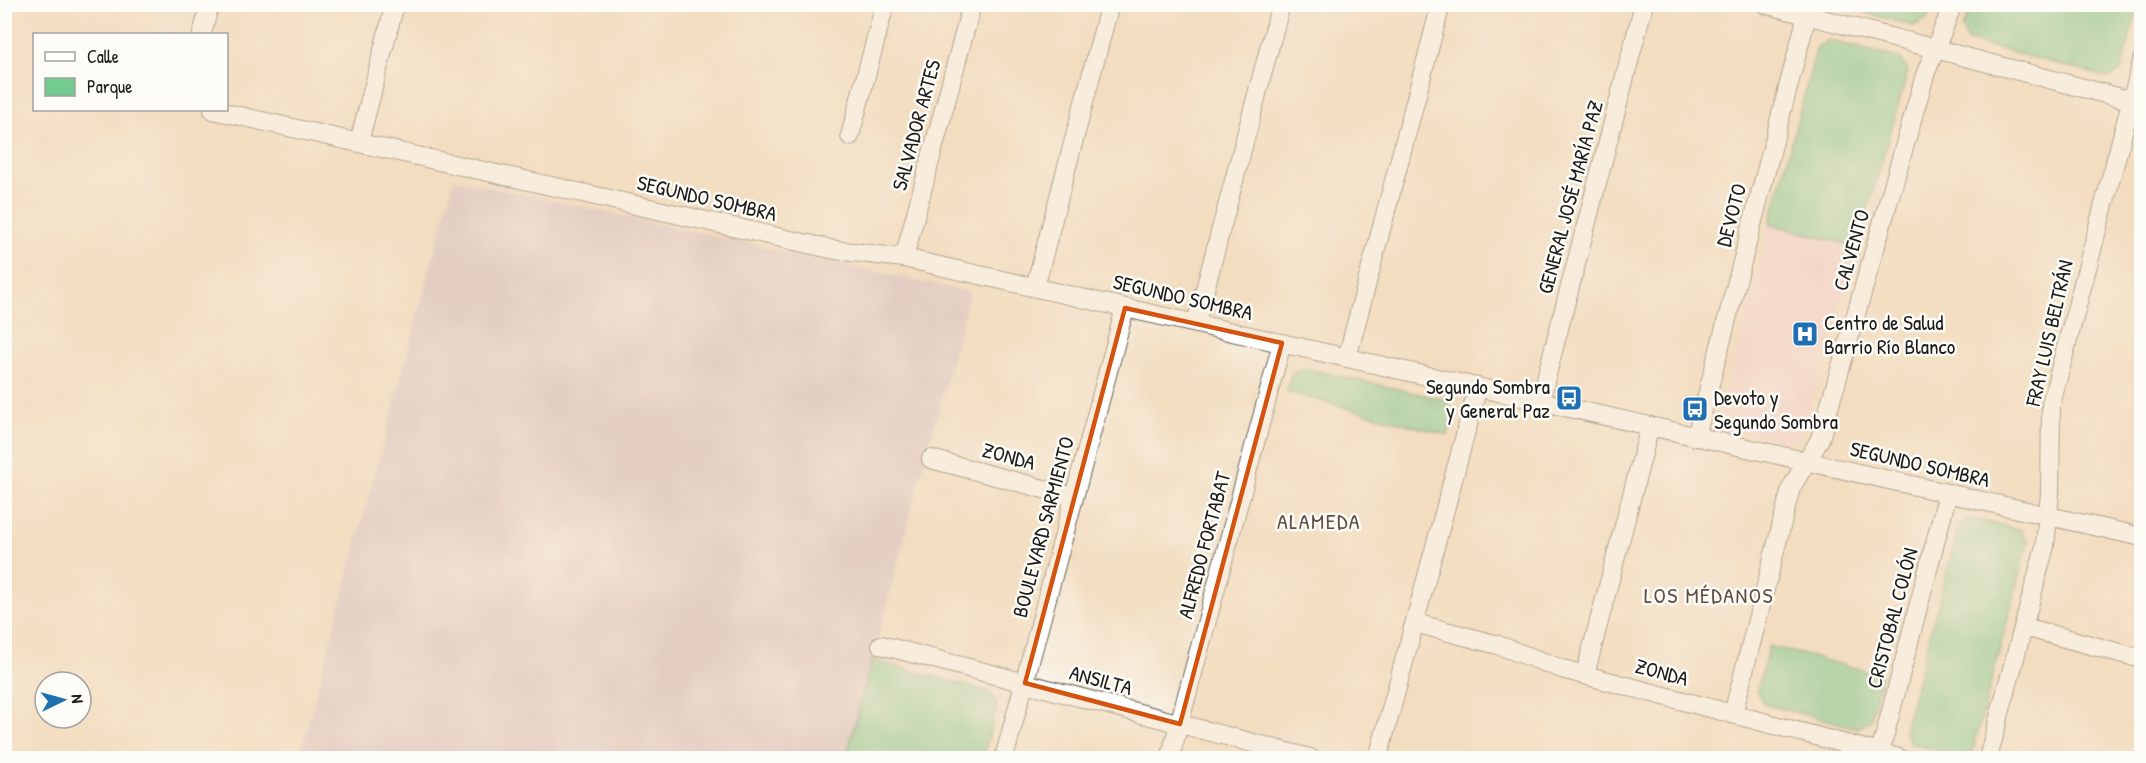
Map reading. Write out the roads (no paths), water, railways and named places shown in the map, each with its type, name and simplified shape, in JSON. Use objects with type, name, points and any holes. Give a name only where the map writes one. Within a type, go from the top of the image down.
[{"type":"street","points":[[202,33],[210,4]]},
{"type":"street","points":[[359,142],[395,4]]},
{"type":"street","points":[[850,136],[885,4]]},
{"type":"street","name":"SALVADOR ARTES","points":[[904,258],[972,4]]},
{"type":"street","points":[[1035,287],[1110,4]]},
{"type":"street","points":[[1196,323],[1281,4]]},
{"type":"street","points":[[1347,358],[1441,4]]},
{"type":"street","name":"GENERAL JOSÉ MARÍA PAZ","points":[[1540,401],[1644,4]]},
{"type":"street","points":[[1765,4],[1808,10],[1935,49],[2136,102]]},
{"type":"street","name":"CALVENTO","points":[[1732,714],[1791,488],[1820,439],[1925,75],[1953,4]]},
{"type":"street","name":"DEVOTO","points":[[1696,437],[1808,10]]},
{"type":"street","name":"FRAY LUIS BELTRÁN","points":[[1988,759],[2045,546],[2051,404],[2136,102],[2142,60]]},
{"type":"street","name":"SEGUNDO SOMBRA","points":[[218,111],[836,250],[904,258],[2142,537]]},
{"type":"street","name":"BOULEVARD SARMIENTO","points":[[1004,759],[1125,308]]},
{"type":"street","name":"ALFREDO FORTABAT","points":[[1170,759],[1282,343]]},
{"type":"street","points":[[1378,759],[1478,387]]},
{"type":"street","points":[[1585,675],[1650,426]]},
{"type":"street","name":"ZONDA","points":[[931,459],[1074,497]]},
{"type":"street","name":"CRISTOBAL COLÓN","points":[[1880,753],[1948,494]]},
{"type":"street","name":"ZONDA","points":[[1415,622],[1498,645],[1562,669],[1899,759]]},
{"type":"street","points":[[2024,627],[2142,659]]},
{"type":"street","name":"ANSILTA","points":[[881,645],[1310,759]]},
{"type":"place","name":"Centro de Salud Barrio Río Blanco","points":[[1805,334]]},
{"type":"place","name":"Segundo Sombra y General Paz","points":[[1569,398]]},
{"type":"place","name":"Devoto y Segundo Sombra","points":[[1695,409]]},
{"type":"district","name":"ALAMEDA","points":[[1319,521]]},
{"type":"district","name":"LOS MÉDANOS","points":[[1709,595]]}]
